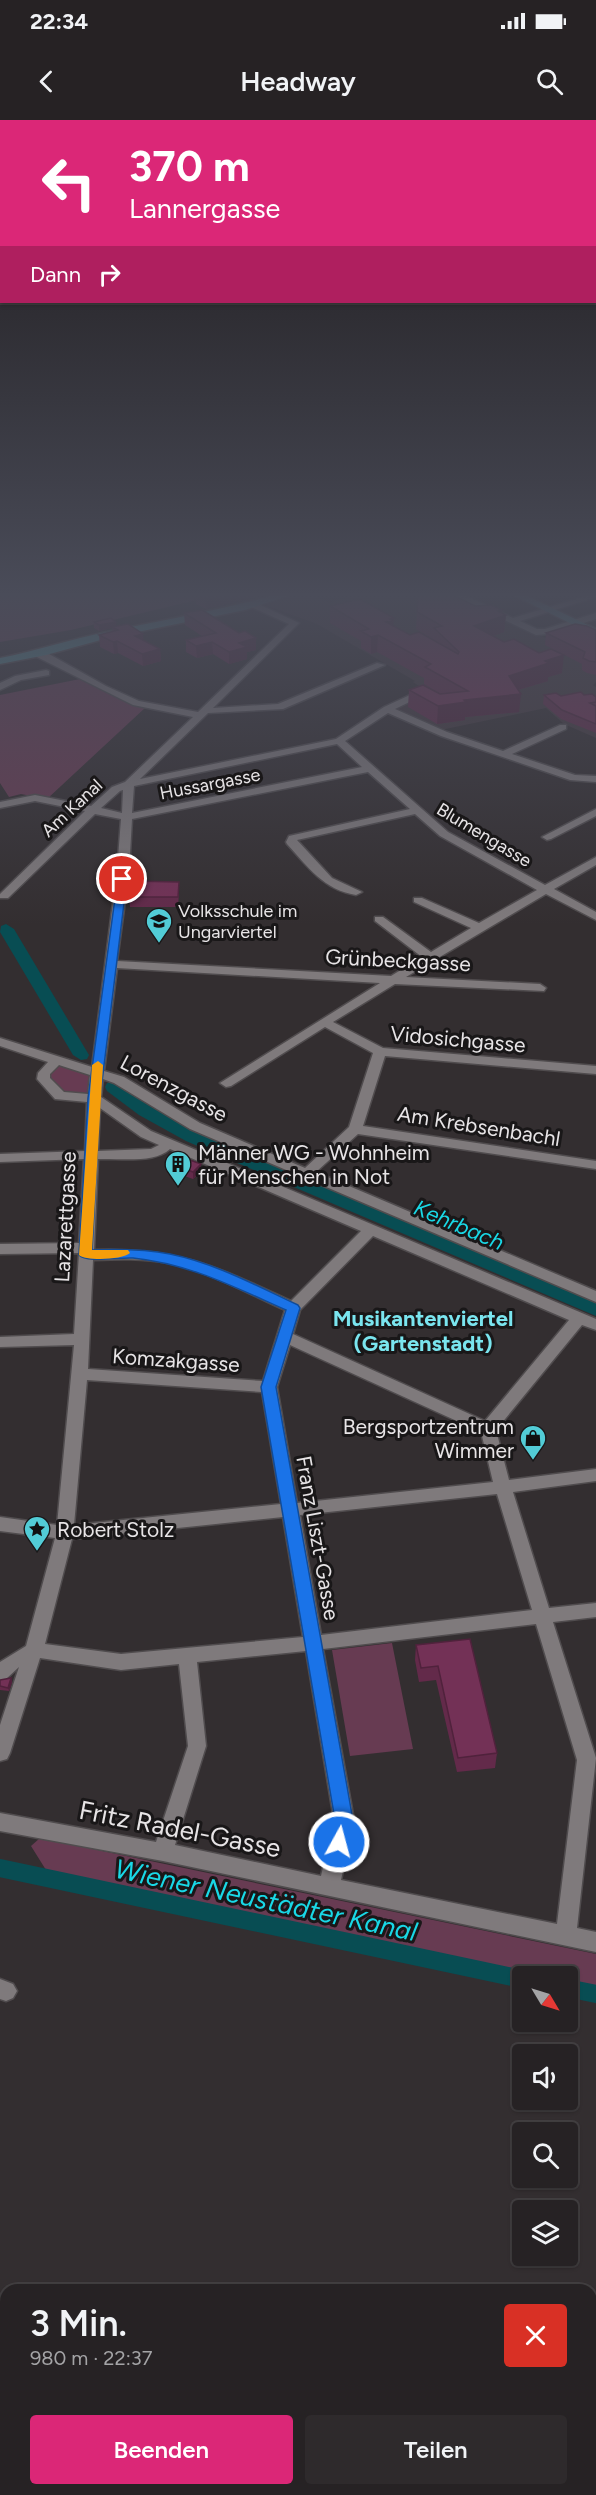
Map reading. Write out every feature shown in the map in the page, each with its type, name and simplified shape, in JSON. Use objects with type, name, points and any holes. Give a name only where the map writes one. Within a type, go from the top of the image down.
[{"type":"street","points":[[142,704],[202,712],[280,707],[288,704]]},
{"type":"street","name":"Am Kanal","points":[[4,896],[116,789],[129,784],[211,704]]},
{"type":"street","points":[[129,784],[339,741],[398,704]]},
{"type":"street","points":[[387,709],[444,734],[574,778],[596,779]]},
{"type":"street","points":[[504,754],[559,729]]},
{"type":"street","name":"Blumengasse","points":[[339,741],[444,834],[596,917]]},
{"type":"street","name":"Hussargasse","points":[[128,817],[368,769]]},
{"type":"street","name":"Lazarettgasse","points":[[0,1754],[34,1650],[65,1533],[80,1374],[94,1098],[128,817],[129,784]]},
{"type":"street","points":[[3,804],[35,798],[128,817]]},
{"type":"street","points":[[356,892],[336,886],[291,842],[293,838],[415,810]]},
{"type":"street","points":[[547,837],[596,812]]},
{"type":"street","points":[[226,1083],[429,957],[596,860]]},
{"type":"street","points":[[418,900],[480,928]]},
{"type":"street","points":[[379,919],[429,957]]},
{"type":"street","name":"Grünbeckgasse","points":[[110,964],[540,988]]},
{"type":"street","name":"Vidosichgasse","points":[[324,1022],[380,1052],[596,1070]]},
{"type":"street","name":"Lorenzgasse","points":[[0,1042],[58,1059],[130,1085],[158,1105],[195,1126],[596,1296]]},
{"type":"street","points":[[306,1174],[355,1129],[380,1052]]},
{"type":"street","points":[[58,1059],[44,1073],[43,1079],[60,1096],[94,1098],[138,1129],[168,1144],[596,1325]]},
{"type":"street","name":"Am Krebsenbachl","points":[[355,1129],[596,1165]]},
{"type":"street","points":[[0,1158],[150,1153],[168,1144]]},
{"type":"street","name":"Franz Liszt-Gasse","points":[[329,1886],[344,1820],[268,1387],[293,1308],[370,1230]]},
{"type":"street","points":[[0,1249],[129,1253],[170,1258],[209,1270],[293,1308]]},
{"type":"street","points":[[488,1429],[579,1318]]},
{"type":"street","points":[[284,1336],[488,1429]]},
{"type":"street","points":[[0,1342],[81,1339]]},
{"type":"street","name":"Komzakgasse","points":[[80,1374],[268,1387]]},
{"type":"street","points":[[488,1429],[502,1488],[592,1760],[566,1936]]},
{"type":"street","points":[[0,1524],[65,1533],[502,1488],[596,1475]]},
{"type":"street","points":[[0,1674],[11,1663],[34,1650],[121,1662],[314,1643],[596,1610]]},
{"type":"street","points":[[163,1852],[197,1746],[187,1656]]},
{"type":"street","name":"Fritz Radel-Gasse","points":[[0,1822],[163,1852],[596,1942]]},
{"type":"shaded area","points":[[0,704],[138,704],[146,707],[47,799],[21,794],[9,797],[0,783]]},
{"type":"shaded area","points":[[404,704],[596,704],[596,738],[564,724],[546,708],[441,730],[391,710]]},
{"type":"shaded area","points":[[58,1064],[87,1073],[89,1076],[88,1095],[68,1096],[47,1078],[48,1073]]},
{"type":"shaded area","points":[[392,1643],[413,1749],[350,1756],[332,1650]]},
{"type":"shaded area","points":[[40,1838],[596,1954],[596,1986],[578,1982],[578,1966],[512,1966],[512,1969],[46,1870],[31,1846]]},
{"type":"building","points":[[555,704],[592,704],[596,706],[596,724],[562,710]]},
{"type":"building","points":[[129,881],[179,882],[178,897],[129,897]]},
{"type":"building","points":[[187,1159],[201,1164],[193,1172],[178,1166]]},
{"type":"building","points":[[470,1639],[497,1753],[458,1758],[438,1666],[421,1668],[416,1645]]},
{"type":"building","points":[[11,1678],[8,1688],[0,1686],[0,1680]]},
{"type":"waterway","name":"Kehrbach","points":[[6,929],[81,1055]]},
{"type":"waterway","name":"Kehrbach","points":[[113,1087],[145,1111],[192,1137],[596,1309]]},
{"type":"waterway","name":"Wiener Neustädter Kanal","points":[[0,1868],[512,1977]]},
{"type":"waterway","name":"Wiener Neustädter Kanal","points":[[578,1990],[596,1994]]},
{"type":"slow traffic","points":[[98,1065],[92,1123],[85,1255],[123,1253]]},
{"type":"place","name":"Volksschule im Ungarviertel","points":[[159,944]]},
{"type":"place","name":"Männer WG - Wohnheim für Menschen in Not","points":[[178,1187]]},
{"type":"place","name":"Bergsportzentrum Wimmer","points":[[533,1461]]},
{"type":"place","name":"Robert Stolz","points":[[37,1552]]},
{"type":"district","name":"Musikantenviertel (Gartenstadt)","points":[[423,1330]]},
{"type":"route","points":[[122,879],[116,911],[94,1098],[85,1255],[129,1253],[170,1258],[209,1270],[293,1308],[268,1387],[344,1820],[339,1842]]}]
